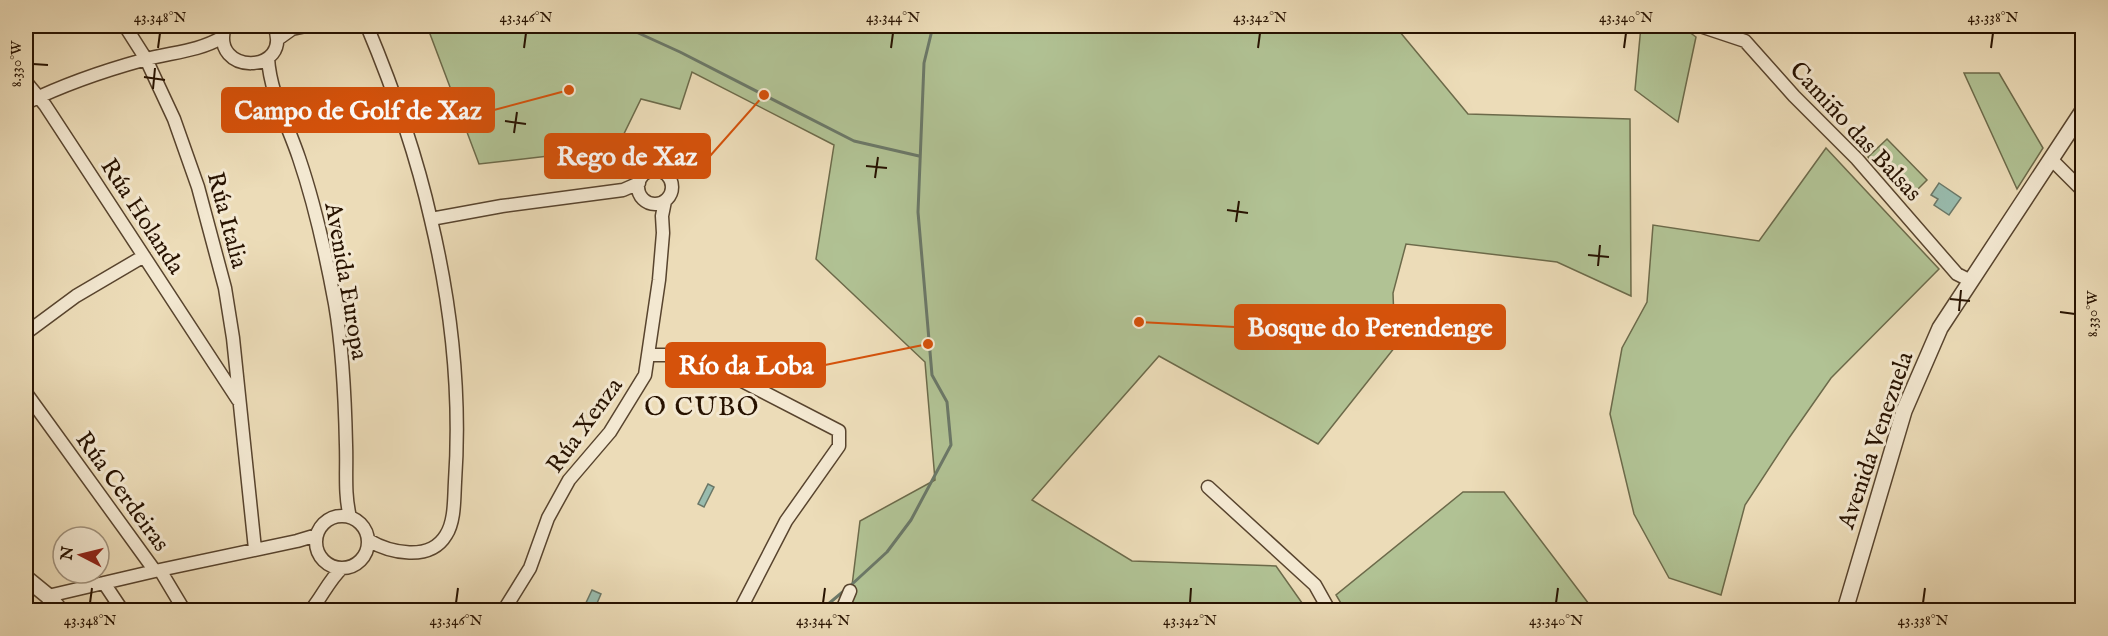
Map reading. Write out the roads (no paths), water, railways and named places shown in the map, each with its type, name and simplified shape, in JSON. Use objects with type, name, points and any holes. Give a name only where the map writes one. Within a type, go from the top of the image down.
[{"type":"street","name":"Rúa Italia","points":[[124,26],[146,59],[174,119],[198,187],[225,288],[235,353],[239,401]]},
{"type":"street","points":[[26,102],[75,81],[146,59],[207,46],[225,37],[229,55],[240,62],[262,62],[275,49],[278,39],[275,26],[292,29],[306,26]]},
{"type":"street","points":[[367,26],[397,102],[431,219],[445,297],[453,371],[456,448],[454,501],[447,533],[436,546],[418,552],[367,546]]},
{"type":"street","name":"Camiño das Balsas","points":[[1700,26],[1745,41],[1794,96],[1857,159],[1957,274],[1971,281]]},
{"type":"street","points":[[278,39],[292,29]]},
{"type":"street","name":"Avenida Europa","points":[[268,58],[269,78],[314,206],[335,306],[345,414],[345,499],[350,518]]},
{"type":"street","name":"Avenida Europa","points":[[254,63],[269,78]]},
{"type":"street","name":"Rúa Holanda","points":[[26,81],[239,401],[255,549]]},
{"type":"street","name":"Avenida Venezuela","points":[[1845,610],[1904,411],[1940,328],[2082,112]]},
{"type":"street","points":[[2052,160],[2082,190]]},
{"type":"street","points":[[431,219],[502,206],[640,189],[641,178],[651,171],[662,172],[672,186],[671,192],[660,202]]},
{"type":"street","name":"Rúa Xenza","points":[[504,610],[530,568],[548,518],[569,480],[610,432],[645,375],[659,280],[663,233],[660,202],[646,201],[640,189]]},
{"type":"street","points":[[26,333],[76,296],[144,256]]},
{"type":"street","points":[[213,359],[222,361],[232,357],[235,353]]},
{"type":"street","points":[[648,355],[692,355],[839,431],[839,446],[786,521],[740,610]]},
{"type":"street","name":"Rúa Cerdeiras","points":[[26,393],[158,570],[111,581]]},
{"type":"street","points":[[1208,487],[1315,585],[1329,610]]},
{"type":"street","name":"Avenida Europa","points":[[337,517],[345,499]]},
{"type":"street","points":[[297,541],[317,549],[328,563],[342,568],[354,565],[363,557],[367,546],[360,524],[350,518],[337,517],[325,523],[318,535],[317,549]]},
{"type":"street","points":[[184,610],[158,570],[318,535]]},
{"type":"street","points":[[328,563],[328,584]]},
{"type":"street","points":[[175,596],[176,576],[180,567]]},
{"type":"street","points":[[311,610],[342,568]]},
{"type":"street","points":[[26,578],[48,596],[60,610]]},
{"type":"street","name":"Rúa Cerdeiras","points":[[48,596],[95,585]]},
{"type":"street","points":[[105,585],[122,610]]},
{"type":"street","points":[[842,610],[850,591]]},
{"type":"waterway","points":[[623,26],[680,52],[854,141],[919,156]]},
{"type":"waterway","points":[[850,586],[887,552],[911,520],[951,445],[947,402],[932,375],[918,212],[924,63],[933,26]]},
{"type":"waterway","points":[[821,610],[845,590]]},
{"type":"place","name":"Campo de Golf de Xaz","points":[[569,90]]},
{"type":"place","name":"Rego de Xaz","points":[[764,95]]},
{"type":"place","name":"Bosque do Perendenge","points":[[1139,322]]},
{"type":"place","name":"Río da Loba","points":[[928,344]]},
{"type":"district","name":"O CUBO","points":[[702,406]]}]
